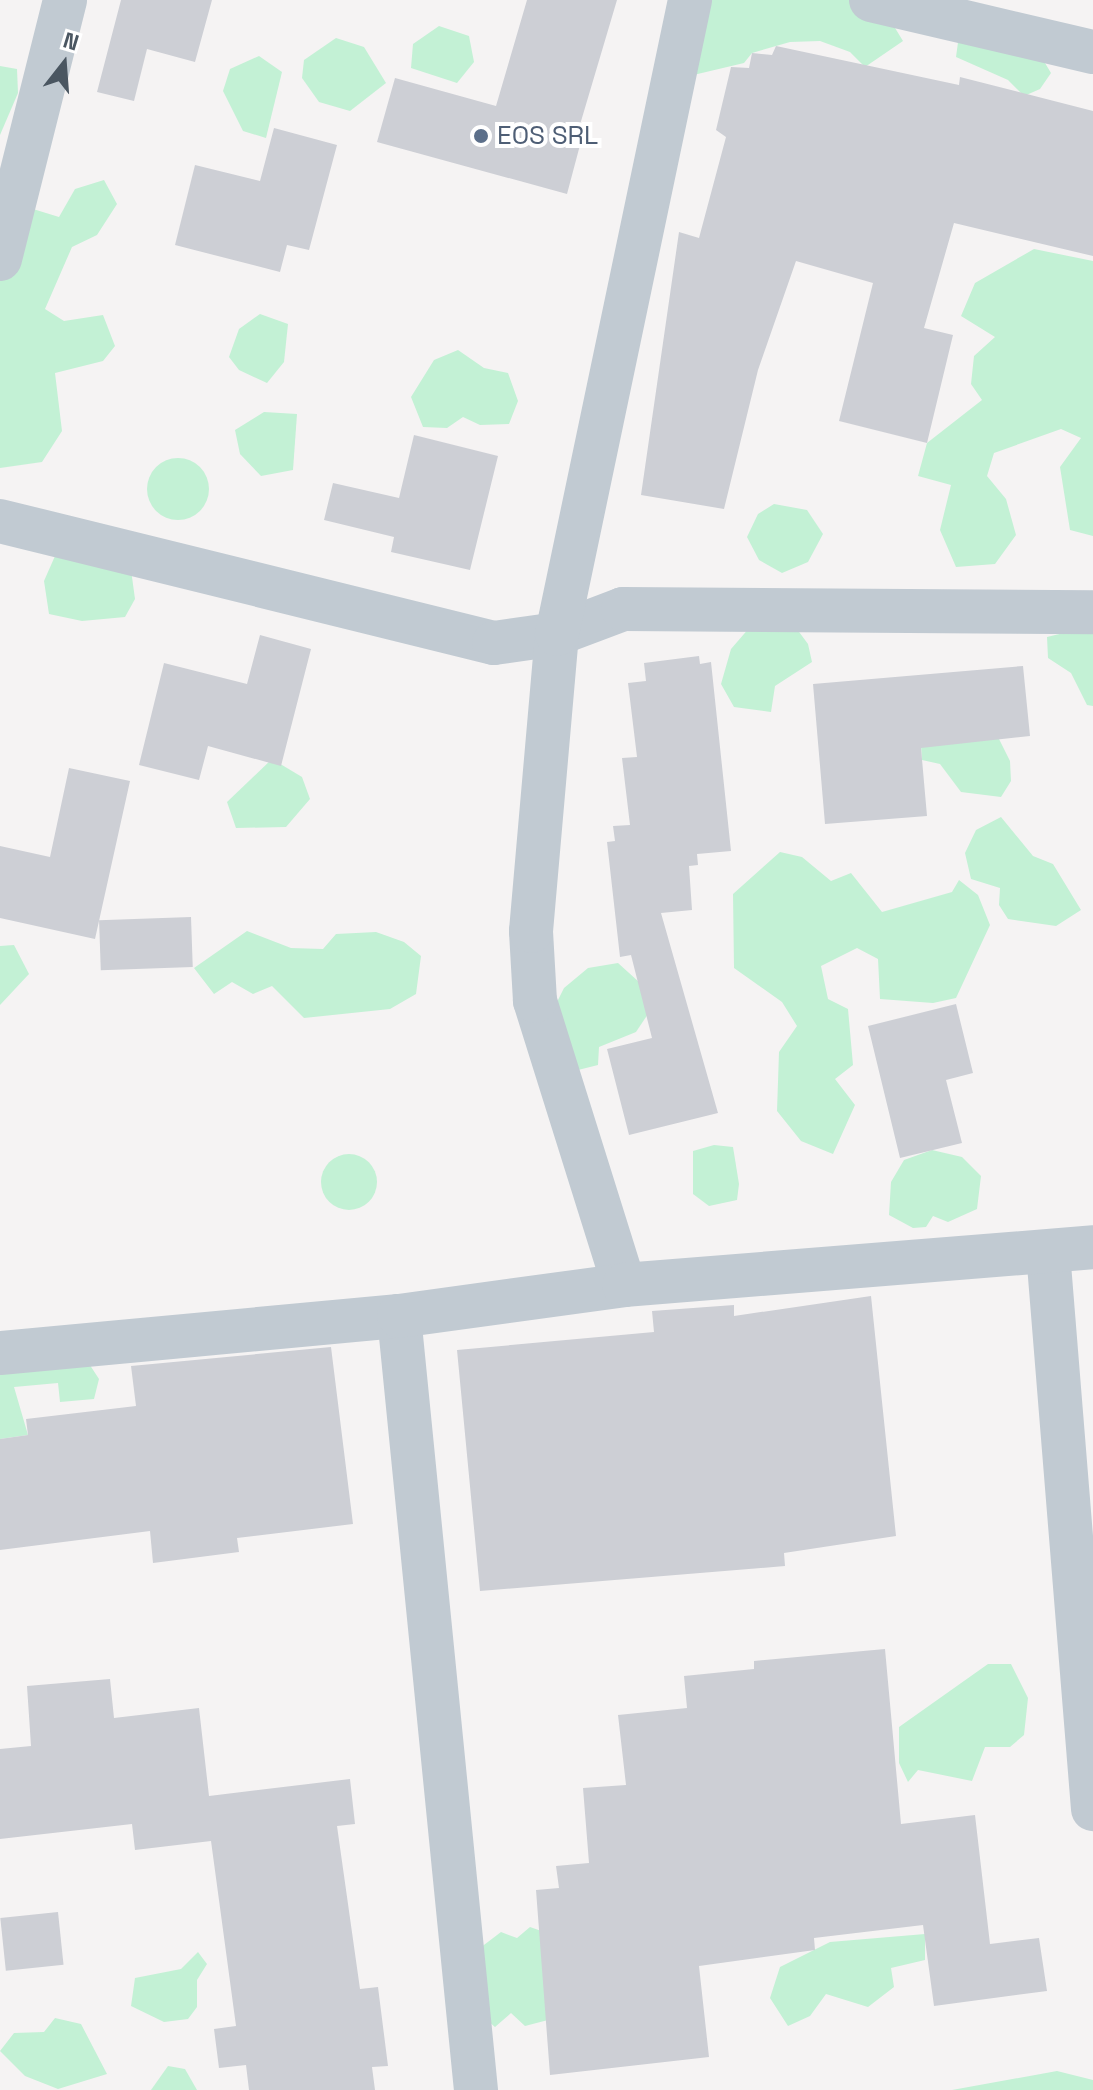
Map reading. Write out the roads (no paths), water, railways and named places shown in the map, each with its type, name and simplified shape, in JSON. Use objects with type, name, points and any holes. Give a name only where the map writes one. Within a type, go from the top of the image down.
[{"type":"street","points":[[0,259],[65,0]]},
{"type":"street","points":[[624,1285],[535,1001],[535,862],[557,634],[690,0]]},
{"type":"street","points":[[871,0],[1093,52]]},
{"type":"street","points":[[0,521],[494,643],[557,634],[623,609],[1093,612]]},
{"type":"street","points":[[0,1353],[399,1316],[624,1285],[1093,1247]]},
{"type":"street","points":[[1048,1252],[1093,1809]]},
{"type":"street","points":[[399,1316],[476,2090]]},
{"type":"place","name":"EOS SRL","points":[[481,136]]}]
